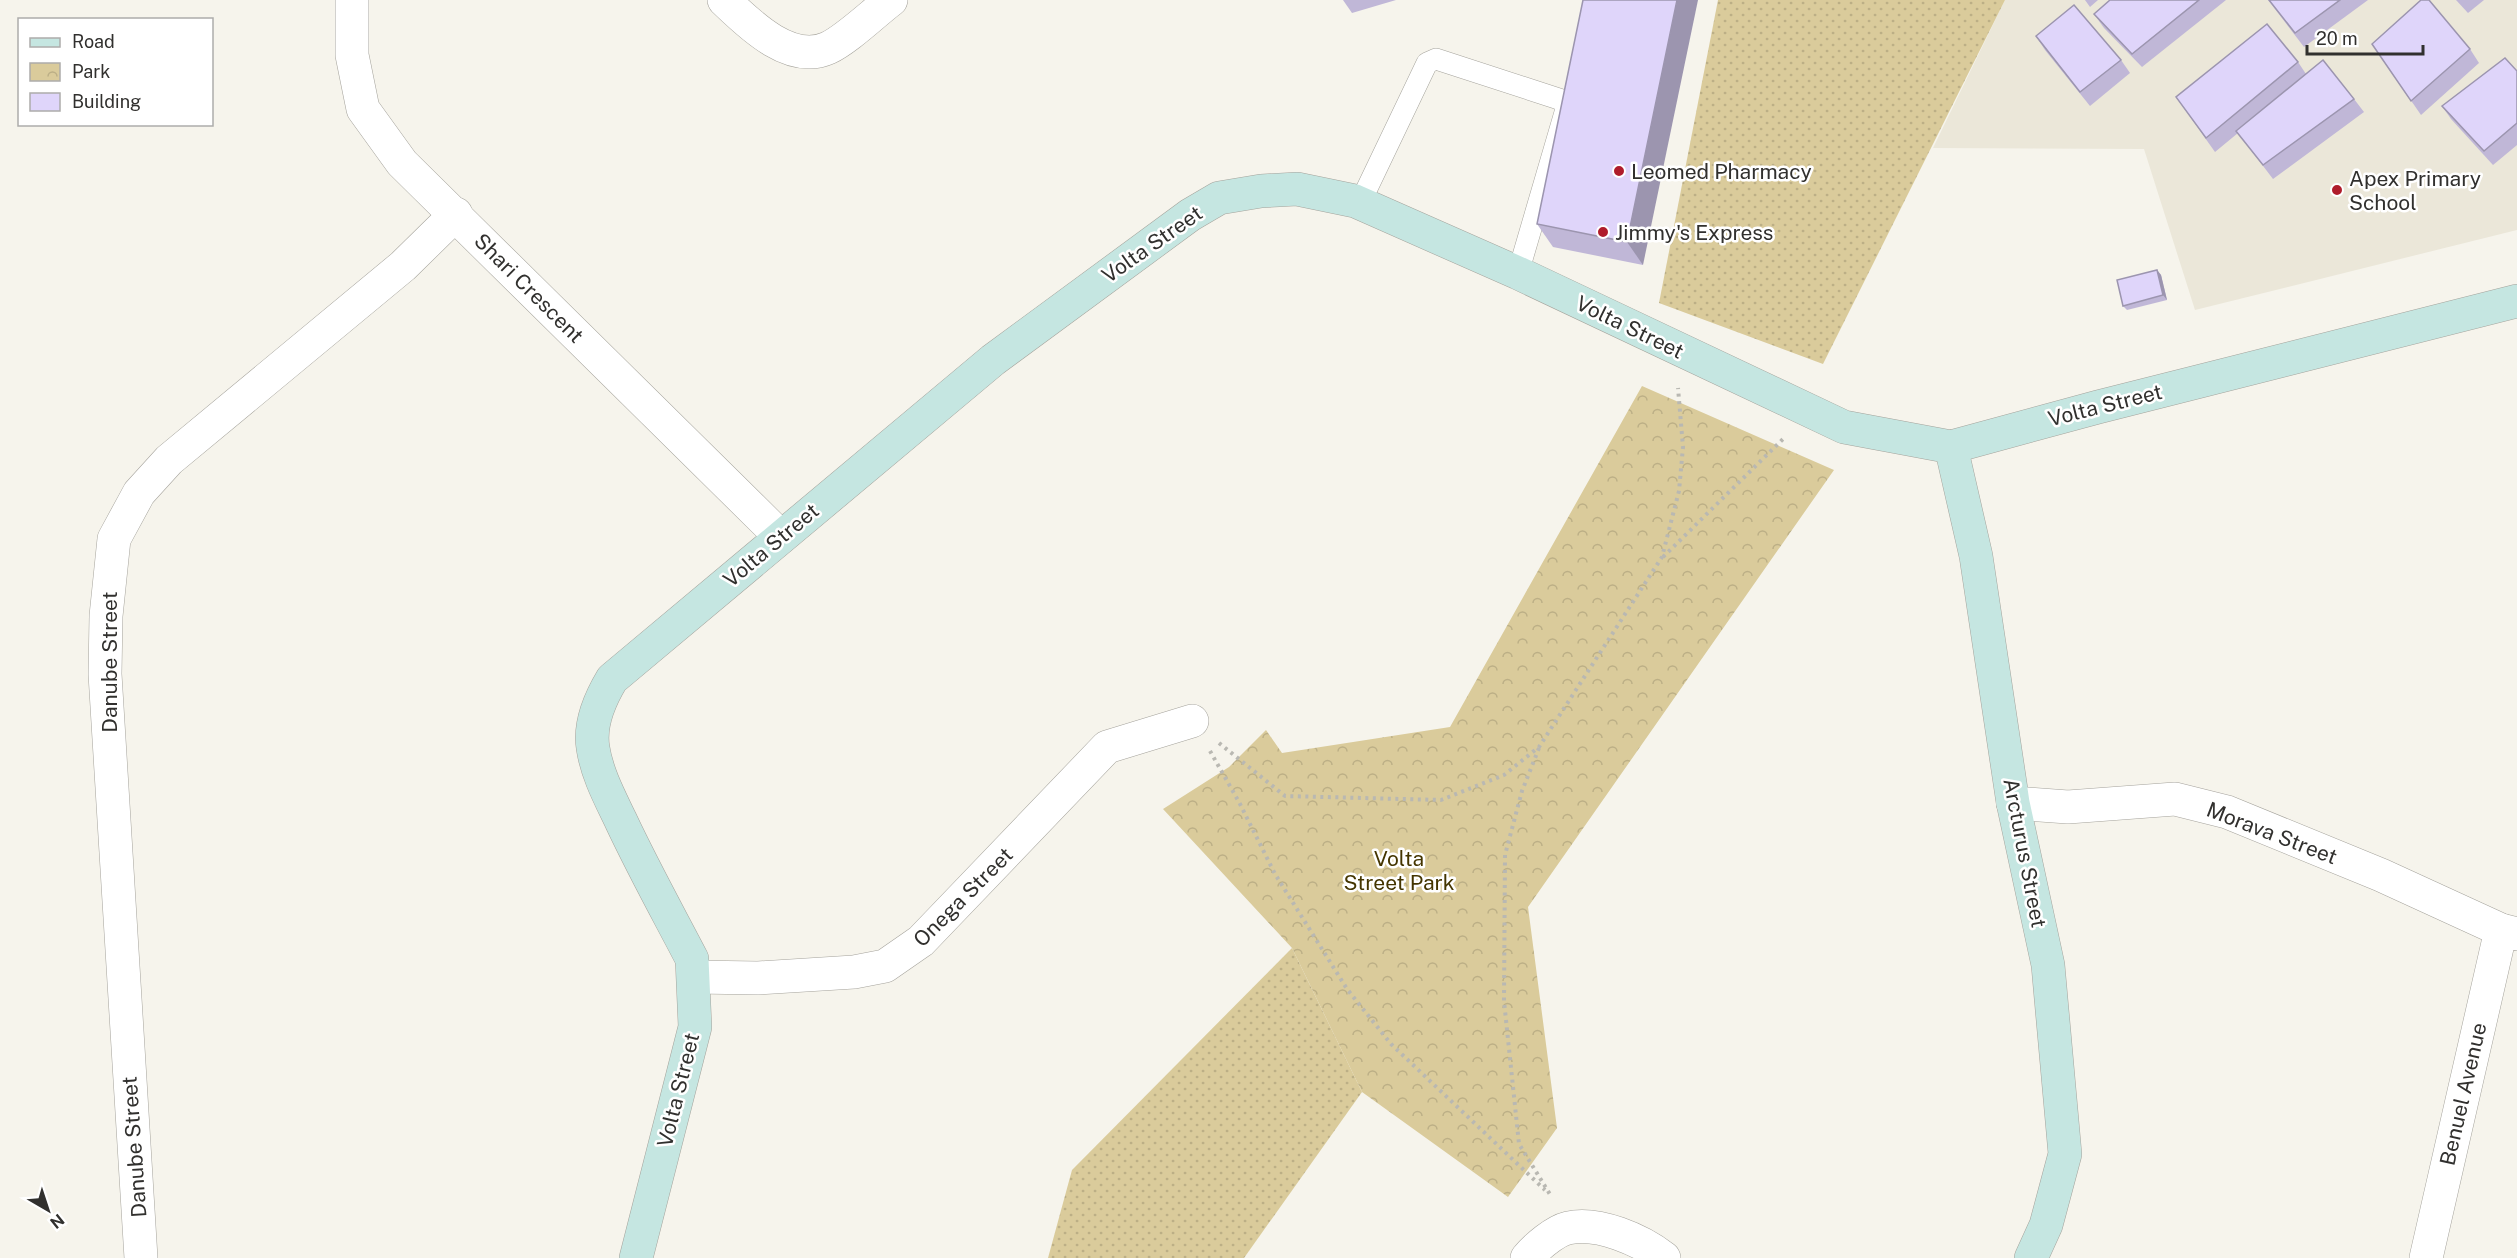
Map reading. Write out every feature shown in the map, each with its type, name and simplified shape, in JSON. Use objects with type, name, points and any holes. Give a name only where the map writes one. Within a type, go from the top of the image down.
[{"type":"street","name":"Shari Crescent","points":[[352,0],[352,55],[363,109],[402,162],[781,537]]},
{"type":"street","points":[[724,0],[764,36],[791,49],[807,50],[828,48],[891,0]]},
{"type":"street","name":"Volta Street","points":[[636,1258],[695,1027],[695,977],[692,959],[638,857],[603,783],[593,748],[593,726],[602,697],[612,679],[993,360],[1190,215],[1219,198],[1261,191],[1297,189],[1360,202],[1518,273],[1844,427],[1951,447],[2087,409],[2517,301]]},
{"type":"street","name":"Danube Street","points":[[141,1258],[105,674],[106,616],[114,539],[139,493],[169,460],[403,266],[456,214]]},
{"type":"street","name":"Arcturus Street","points":[[1951,447],[1976,556],[2013,803],[2048,964],[2065,1154],[2046,1225],[2031,1258]]},
{"type":"street","name":"Onega Street","points":[[695,977],[758,978],[854,972],[885,966],[921,941],[1107,747],[1192,721]]},
{"type":"street","name":"Morava Street","points":[[2013,803],[2068,807],[2175,799],[2216,809],[2310,845],[2509,932]]},
{"type":"street","name":"Benuel Avenue","points":[[2426,1258],[2509,932]]},
{"type":"street","points":[[1527,1258],[1565,1228],[1578,1226],[1630,1238],[1646,1244],[1664,1258]]},
{"type":"lane","points":[[1360,202],[1427,63],[1436,59],[1562,100],[1566,109],[1518,273]]},
{"type":"path","points":[[1662,557],[1679,491],[1683,447],[1676,391],[1693,357]]},
{"type":"path","points":[[1545,1190],[1519,1144],[1504,1000],[1505,855],[1522,791],[1539,747],[1662,557],[1787,436],[1807,410]]},
{"type":"path","points":[[1192,721],[1285,796],[1441,800],[1504,776],[1539,747]]},
{"type":"path","points":[[1192,721],[1239,802],[1275,874],[1347,989],[1391,1044],[1545,1190],[1578,1226]]},
{"type":"shaded area","name":"Apex Primary School","points":[[2005,0],[2517,0],[2517,230],[2195,310],[2144,149],[1933,148]]},
{"type":"green space","points":[[1718,0],[2005,0],[1823,364],[1659,303]]},
{"type":"green space","name":"Volta Street Park","points":[[1642,386],[1834,470],[1528,907],[1557,1128],[1508,1197],[1362,1092],[1292,948],[1163,809],[1229,767],[1266,730],[1282,753],[1450,727]]},
{"type":"green space","points":[[1292,948],[1362,1092],[1244,1258],[1048,1258],[1072,1170]]},
{"type":"building","points":[[1583,0],[1677,0],[1627,242],[1537,224]]},
{"type":"building","points":[[2110,0],[2199,0],[2132,54],[2094,14]]},
{"type":"building","points":[[2269,0],[2340,0],[2295,33]]},
{"type":"building","points":[[2421,0],[2429,0],[2470,49],[2411,101],[2372,44]]},
{"type":"building","points":[[2074,5],[2121,60],[2080,92],[2036,36]]},
{"type":"building","points":[[2267,24],[2298,62],[2206,138],[2176,97]]},
{"type":"building","points":[[2505,58],[2517,71],[2517,123],[2484,151],[2442,106]]},
{"type":"building","points":[[2323,60],[2354,99],[2263,165],[2236,131]]},
{"type":"building","points":[[2157,270],[2163,295],[2123,306],[2117,280]]},
{"type":"place","name":"Leomed Pharmacy","points":[[1619,171]]},
{"type":"place","name":"Apex Primary School","points":[[2337,190]]},
{"type":"place","name":"Jimmy's Express","points":[[1603,232]]}]
